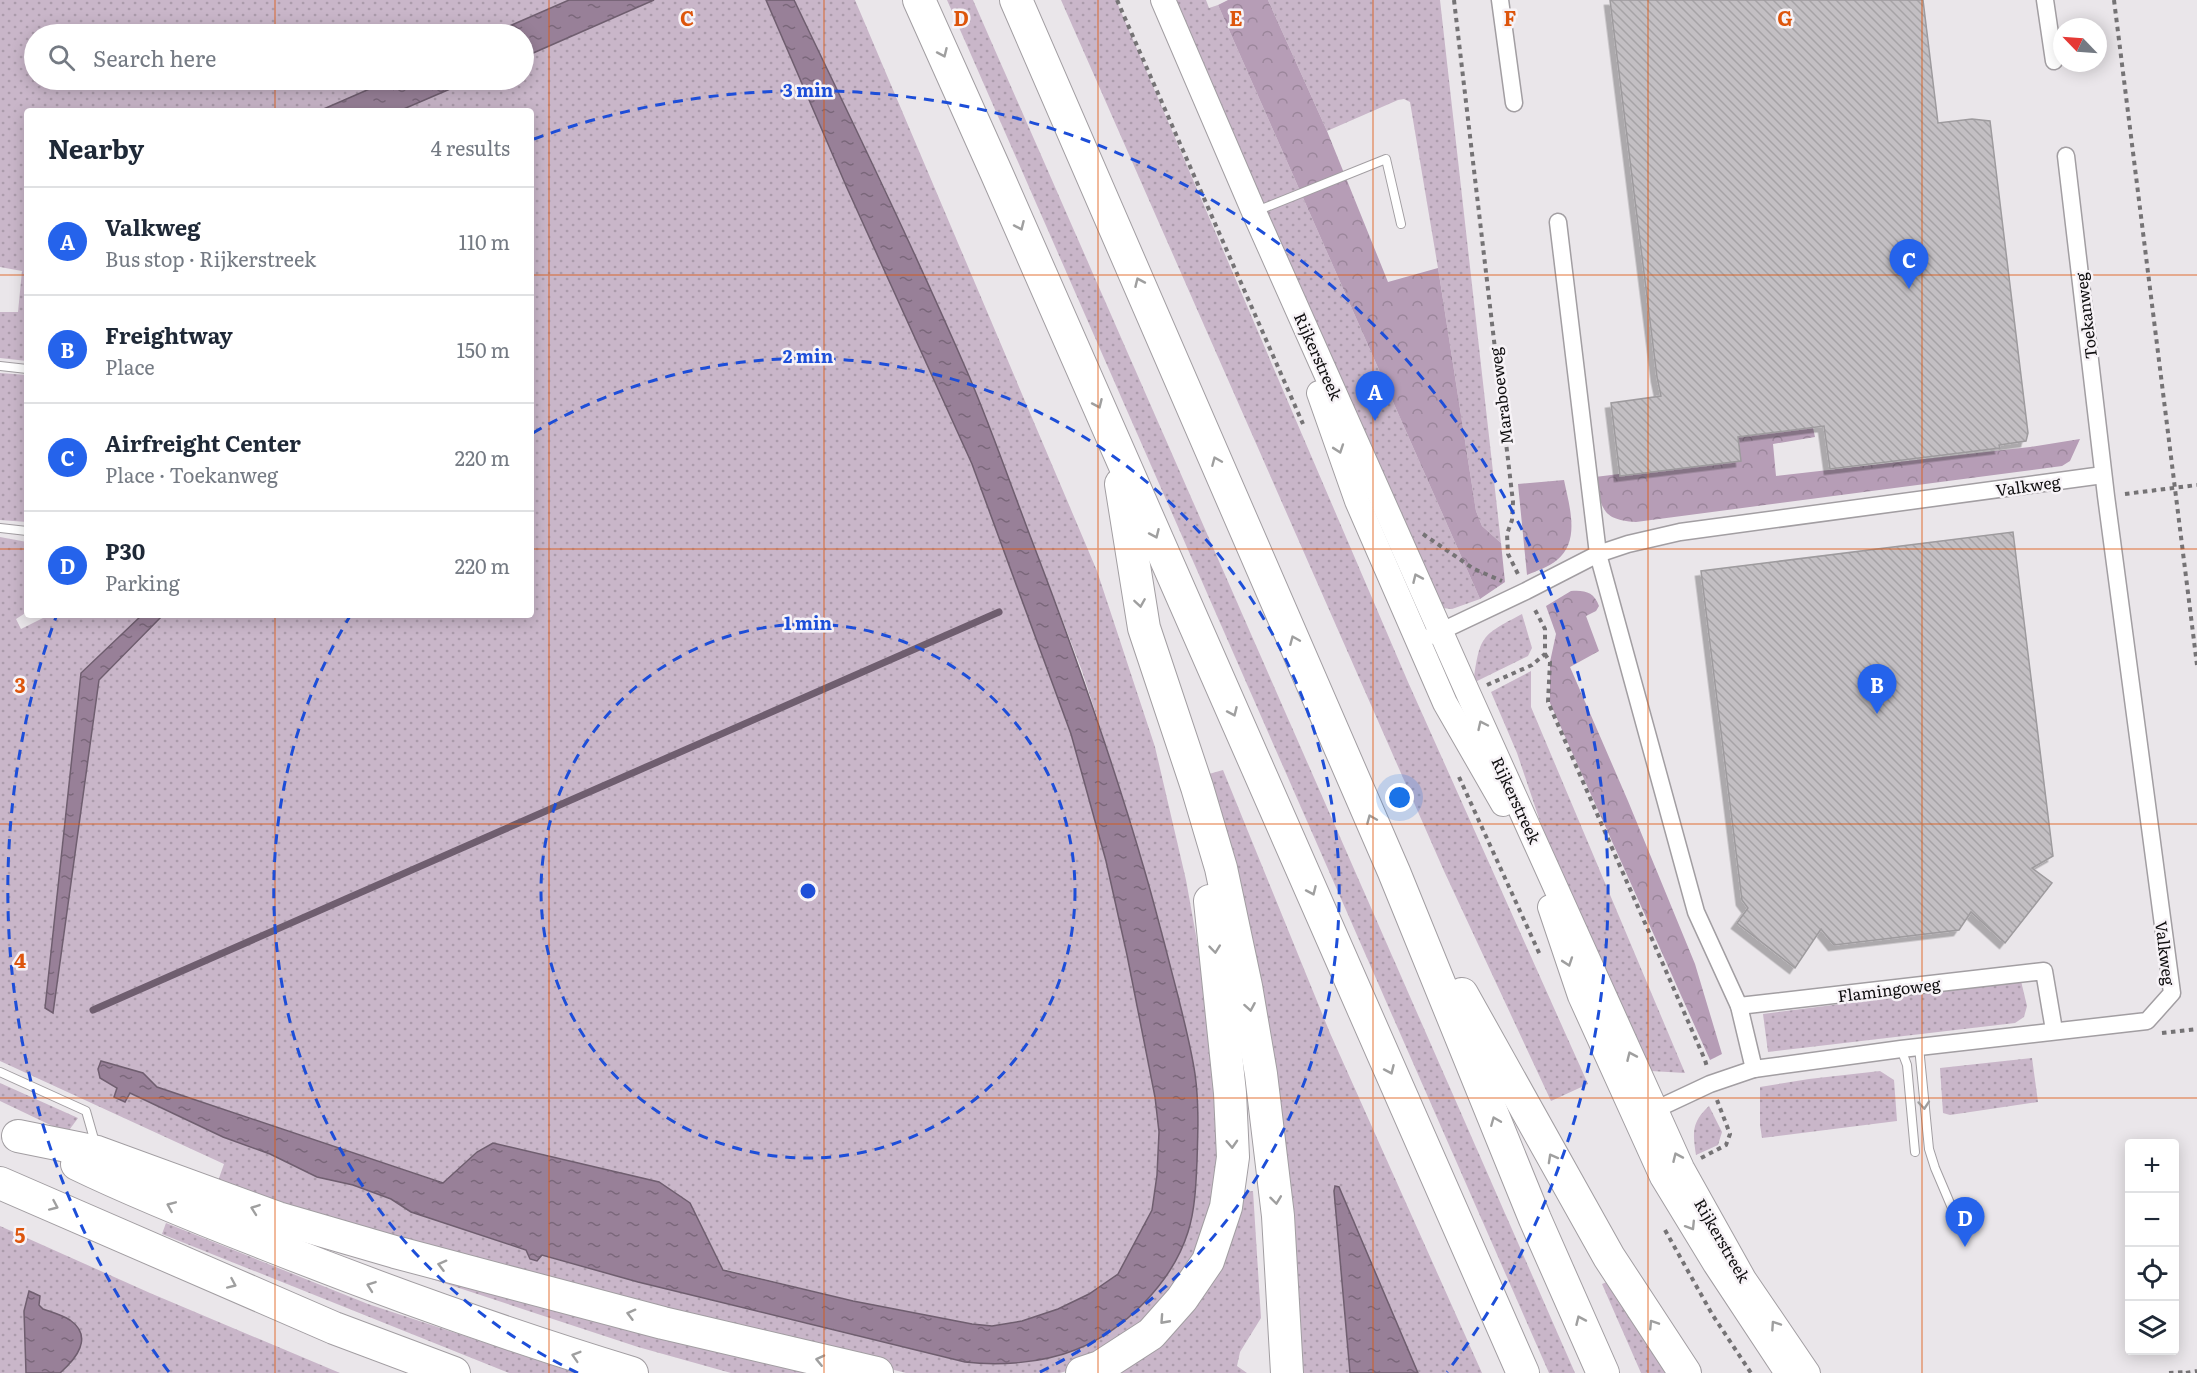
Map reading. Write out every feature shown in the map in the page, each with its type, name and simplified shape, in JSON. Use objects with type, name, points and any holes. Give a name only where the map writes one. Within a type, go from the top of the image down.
[{"type":"highway","points":[[919,0],[1523,1373]]},
{"type":"highway","points":[[1016,0],[1394,872],[1535,1219],[1604,1373]]},
{"type":"highway","points":[[1115,442],[1144,628],[1197,787],[1221,868],[1246,986],[1261,1074],[1278,1216],[1287,1373]]},
{"type":"highway","points":[[1082,1373],[1100,1367],[1151,1334],[1182,1299],[1208,1261],[1226,1207],[1233,1157],[1230,1093],[1197,787]]},
{"type":"highway","points":[[1394,872],[1587,1220],[1685,1373]]},
{"type":"highway","points":[[9,1132],[98,1152],[278,1218],[395,1252],[663,1323],[877,1373]]},
{"type":"highway","points":[[9,1132],[184,1212],[365,1283],[520,1339],[632,1373]]},
{"type":"highway","points":[[0,1183],[333,1328],[454,1373]]},
{"type":"highway","points":[[333,1328],[406,1373]]},
{"type":"street","name":"Rijkerstreek","points":[[1150,0],[1248,214],[1430,637],[1445,703],[1507,810],[1545,893],[1580,996],[1645,1114],[1682,1168],[1744,1279],[1808,1373]]},
{"type":"street","name":"Rijkerstreek","points":[[1163,0],[1248,214]]},
{"type":"street","points":[[1500,0],[1514,103]]},
{"type":"street","points":[[2045,0],[2053,54]]},
{"type":"street","name":"Toekanweg","points":[[2066,156],[2103,475]]},
{"type":"street","points":[[1558,222],[1598,554],[1696,912],[1739,1006],[1754,1069]]},
{"type":"street","name":"Valkweg","points":[[1430,637],[1598,554],[1628,544],[1680,532],[2103,475],[2172,993],[2147,1021]]},
{"type":"street","name":"Rijkerstreek","points":[[1430,637],[1468,693],[1645,1114],[1662,1177],[1715,1264],[1787,1373]]},
{"type":"street","name":"Flamingoweg","points":[[1739,1006],[2044,971],[2054,1030]]},
{"type":"street","points":[[1645,1114],[1710,1084],[1754,1069],[2054,1030],[2147,1021]]},
{"type":"lane","points":[[1248,214],[1386,159],[1401,224]]},
{"type":"lane","points":[[0,366],[24,369]]},
{"type":"lane","points":[[0,528],[24,531]]},
{"type":"lane","points":[[1919,1047],[1929,1149],[1952,1208]]},
{"type":"lane","points":[[1901,1049],[1907,1065],[1915,1152]]},
{"type":"lane","points":[[0,1072],[86,1111],[98,1152]]},
{"type":"path","name":"Maraboeweg","points":[[1454,0],[1513,502],[1512,520],[1507,534],[1508,554],[1545,629],[1545,654],[1550,662],[1548,702],[1705,1060],[1710,1084]]},
{"type":"path","points":[[2114,0],[2197,665]]},
{"type":"path","points":[[2106,496],[2197,485]]},
{"type":"path","points":[[1417,530],[1474,569],[1526,591]]},
{"type":"path","points":[[1468,693],[1532,665],[1545,654]]},
{"type":"path","points":[[2147,1021],[2163,1033],[2197,1029]]},
{"type":"path","points":[[1682,1168],[1726,1145],[1730,1134],[1710,1084]]},
{"type":"path","points":[[2169,1373],[2197,1371]]},
{"type":"shaded area","points":[[0,0],[569,0],[514,24],[24,24],[24,90],[367,90],[326,108],[24,108],[24,361],[0,358],[0,312],[18,312],[22,271],[0,267]]},
{"type":"shaded area","points":[[654,0],[766,0],[847,188],[972,464],[1071,734],[1106,861],[1155,1097],[1159,1132],[1157,1175],[1152,1210],[1118,1274],[1089,1294],[1058,1309],[1022,1321],[992,1326],[972,1324],[853,1301],[723,1269],[690,1203],[658,1182],[493,1143],[476,1152],[444,1183],[157,1087],[143,1073],[101,1061],[98,1069],[100,1078],[117,1088],[114,1097],[124,1102],[129,1093],[223,1137],[270,1154],[317,1177],[353,1185],[391,1199],[411,1212],[527,1250],[530,1258],[537,1261],[542,1254],[638,1282],[965,1362],[1176,1260],[1188,1231],[1196,1188],[1198,1124],[1195,1076],[1159,920],[1082,671],[970,379],[885,189],[794,0],[855,0],[1097,571],[1155,747],[1186,880],[1209,1008],[1221,1096],[1219,1207],[1177,1294],[1098,1361],[1060,1373],[906,1373],[360,1232],[218,1181],[224,1164],[0,1061],[0,537],[24,541],[24,614],[16,619],[21,629],[43,618],[139,618],[81,673],[53,1013],[99,679],[160,618],[534,618],[534,108],[406,108],[448,90],[534,90],[534,53]]},
{"type":"shaded area","points":[[947,0],[973,0],[1575,1373],[1549,1373]]},
{"type":"shaded area","points":[[1061,0],[1116,0],[1408,682],[1588,1084],[1551,1101],[1444,871]]},
{"type":"shaded area","points":[[1170,0],[1206,0],[1209,8],[1218,5],[1480,599],[1452,609],[1442,608]]},
{"type":"shaded area","points":[[1268,0],[1440,0],[1501,543],[1482,526],[1476,511],[1410,102],[1404,99],[1398,100],[1327,131]]},
{"type":"shaded area","points":[[0,373],[24,375],[24,522],[0,520]]},
{"type":"shaded area","points":[[1522,614],[1532,648],[1528,656],[1473,683],[1478,655],[1484,639],[1498,627]]},
{"type":"shaded area","points":[[1531,671],[1531,707],[1685,1073],[1651,1071],[1546,839],[1517,753],[1491,692]]},
{"type":"shaded area","points":[[1223,770],[1330,1033],[1482,1373],[1418,1373],[1339,1188],[1336,1187],[1334,1191],[1350,1373],[1299,1373],[1233,867],[1209,774]]},
{"type":"shaded area","points":[[2021,981],[2027,1006],[2024,1017],[2015,1023],[1768,1052],[1763,1014]]},
{"type":"shaded area","points":[[2032,1058],[2038,1102],[1950,1115],[1943,1113],[1940,1068]]},
{"type":"shaded area","points":[[1880,1071],[1894,1080],[1897,1121],[1762,1138],[1760,1087]]},
{"type":"shaded area","points":[[0,1083],[78,1118],[67,1133],[0,1101]]},
{"type":"shaded area","points":[[1709,1106],[1722,1132],[1718,1145],[1696,1155],[1694,1140],[1696,1123]]},
{"type":"shaded area","points":[[1253,1191],[1261,1318],[1240,1352],[1237,1366],[1247,1373],[1106,1373],[1155,1339],[1236,1194]]},
{"type":"shaded area","points":[[166,1223],[368,1304],[576,1373],[509,1373],[162,1234]]},
{"type":"shaded area","points":[[0,1226],[150,1293],[340,1373],[60,1373],[71,1364],[71,1321],[43,1309],[29,1291],[24,1311],[26,1373],[0,1373]]},
{"type":"shaded area","points":[[386,1264],[845,1373],[731,1373],[638,1347]]},
{"type":"shaded area","points":[[1607,1282],[1667,1373],[1641,1373],[1602,1284]]},
{"type":"green space","points":[[1228,0],[1268,0],[1327,131],[1388,282],[1438,268],[1476,511],[1482,526],[1501,543],[1505,582],[1480,599],[1218,5]]},
{"type":"green space","points":[[1813,428],[1815,437],[1773,444],[1776,476],[2030,447],[2080,439],[2070,461],[2062,466],[1636,522],[1624,521],[1609,515],[1602,504],[1595,477],[1732,460],[1729,438]]},
{"type":"green space","points":[[1564,480],[1571,522],[1569,543],[1557,560],[1527,575],[1518,484]]},
{"type":"green space","points":[[1571,591],[1588,593],[1599,606],[1596,611],[1586,616],[1599,651],[1570,667],[1695,964],[1722,1054],[1710,1060],[1550,703],[1550,662],[1556,634],[1546,606]]},
{"type":"water","points":[[569,0],[654,0],[534,53],[534,24],[514,24]]},
{"type":"water","points":[[766,0],[794,0],[905,234],[977,396],[1061,617],[1105,744],[1149,887],[1178,996],[1195,1074],[1198,1128],[1195,1197],[1188,1232],[1181,1251],[1158,1287],[1144,1303],[1111,1331],[1075,1350],[1035,1361],[992,1364],[965,1362],[638,1282],[542,1255],[537,1261],[530,1259],[526,1250],[411,1212],[391,1199],[353,1185],[317,1177],[270,1154],[223,1137],[130,1093],[125,1102],[114,1097],[117,1088],[100,1078],[98,1069],[101,1061],[143,1073],[157,1087],[443,1183],[477,1152],[493,1143],[659,1182],[690,1203],[723,1270],[853,1301],[992,1326],[1022,1321],[1058,1309],[1089,1294],[1118,1274],[1152,1210],[1157,1175],[1159,1132],[1155,1097],[1127,955],[1106,861],[1071,734],[972,464],[847,188]]},
{"type":"water","points":[[367,90],[448,90],[406,108],[326,108]]},
{"type":"water","points":[[139,618],[160,618],[99,680],[53,1013],[45,1008],[81,673]]},
{"type":"water","points":[[1335,1186],[1339,1187],[1418,1373],[1350,1373]]},
{"type":"water","points":[[29,1291],[40,1296],[39,1305],[43,1309],[70,1320],[81,1333],[82,1341],[77,1355],[60,1373],[26,1373],[24,1311]]},
{"type":"building","points":[[1610,0],[1923,0],[1938,123],[1972,119],[1990,121],[2028,433],[2026,441],[1999,445],[2000,448],[1830,469],[1824,426],[1738,437],[1741,461],[1620,476],[1611,403],[1661,396]]},
{"type":"building","points":[[2013,532],[2053,856],[2032,868],[2052,883],[2005,943],[1971,912],[1959,930],[1834,945],[1821,929],[1795,968],[1737,923],[1748,908],[1742,900],[1701,571]]},
{"type":"waterway","points":[[93,1010],[999,612]]},
{"type":"place","name":"Airfreight Center","points":[[1909,289]]},
{"type":"place","name":"Valkweg","points":[[1375,421]]},
{"type":"place","name":"Freightway","points":[[1877,714]]},
{"type":"place","name":"P30","points":[[1965,1247]]}]
